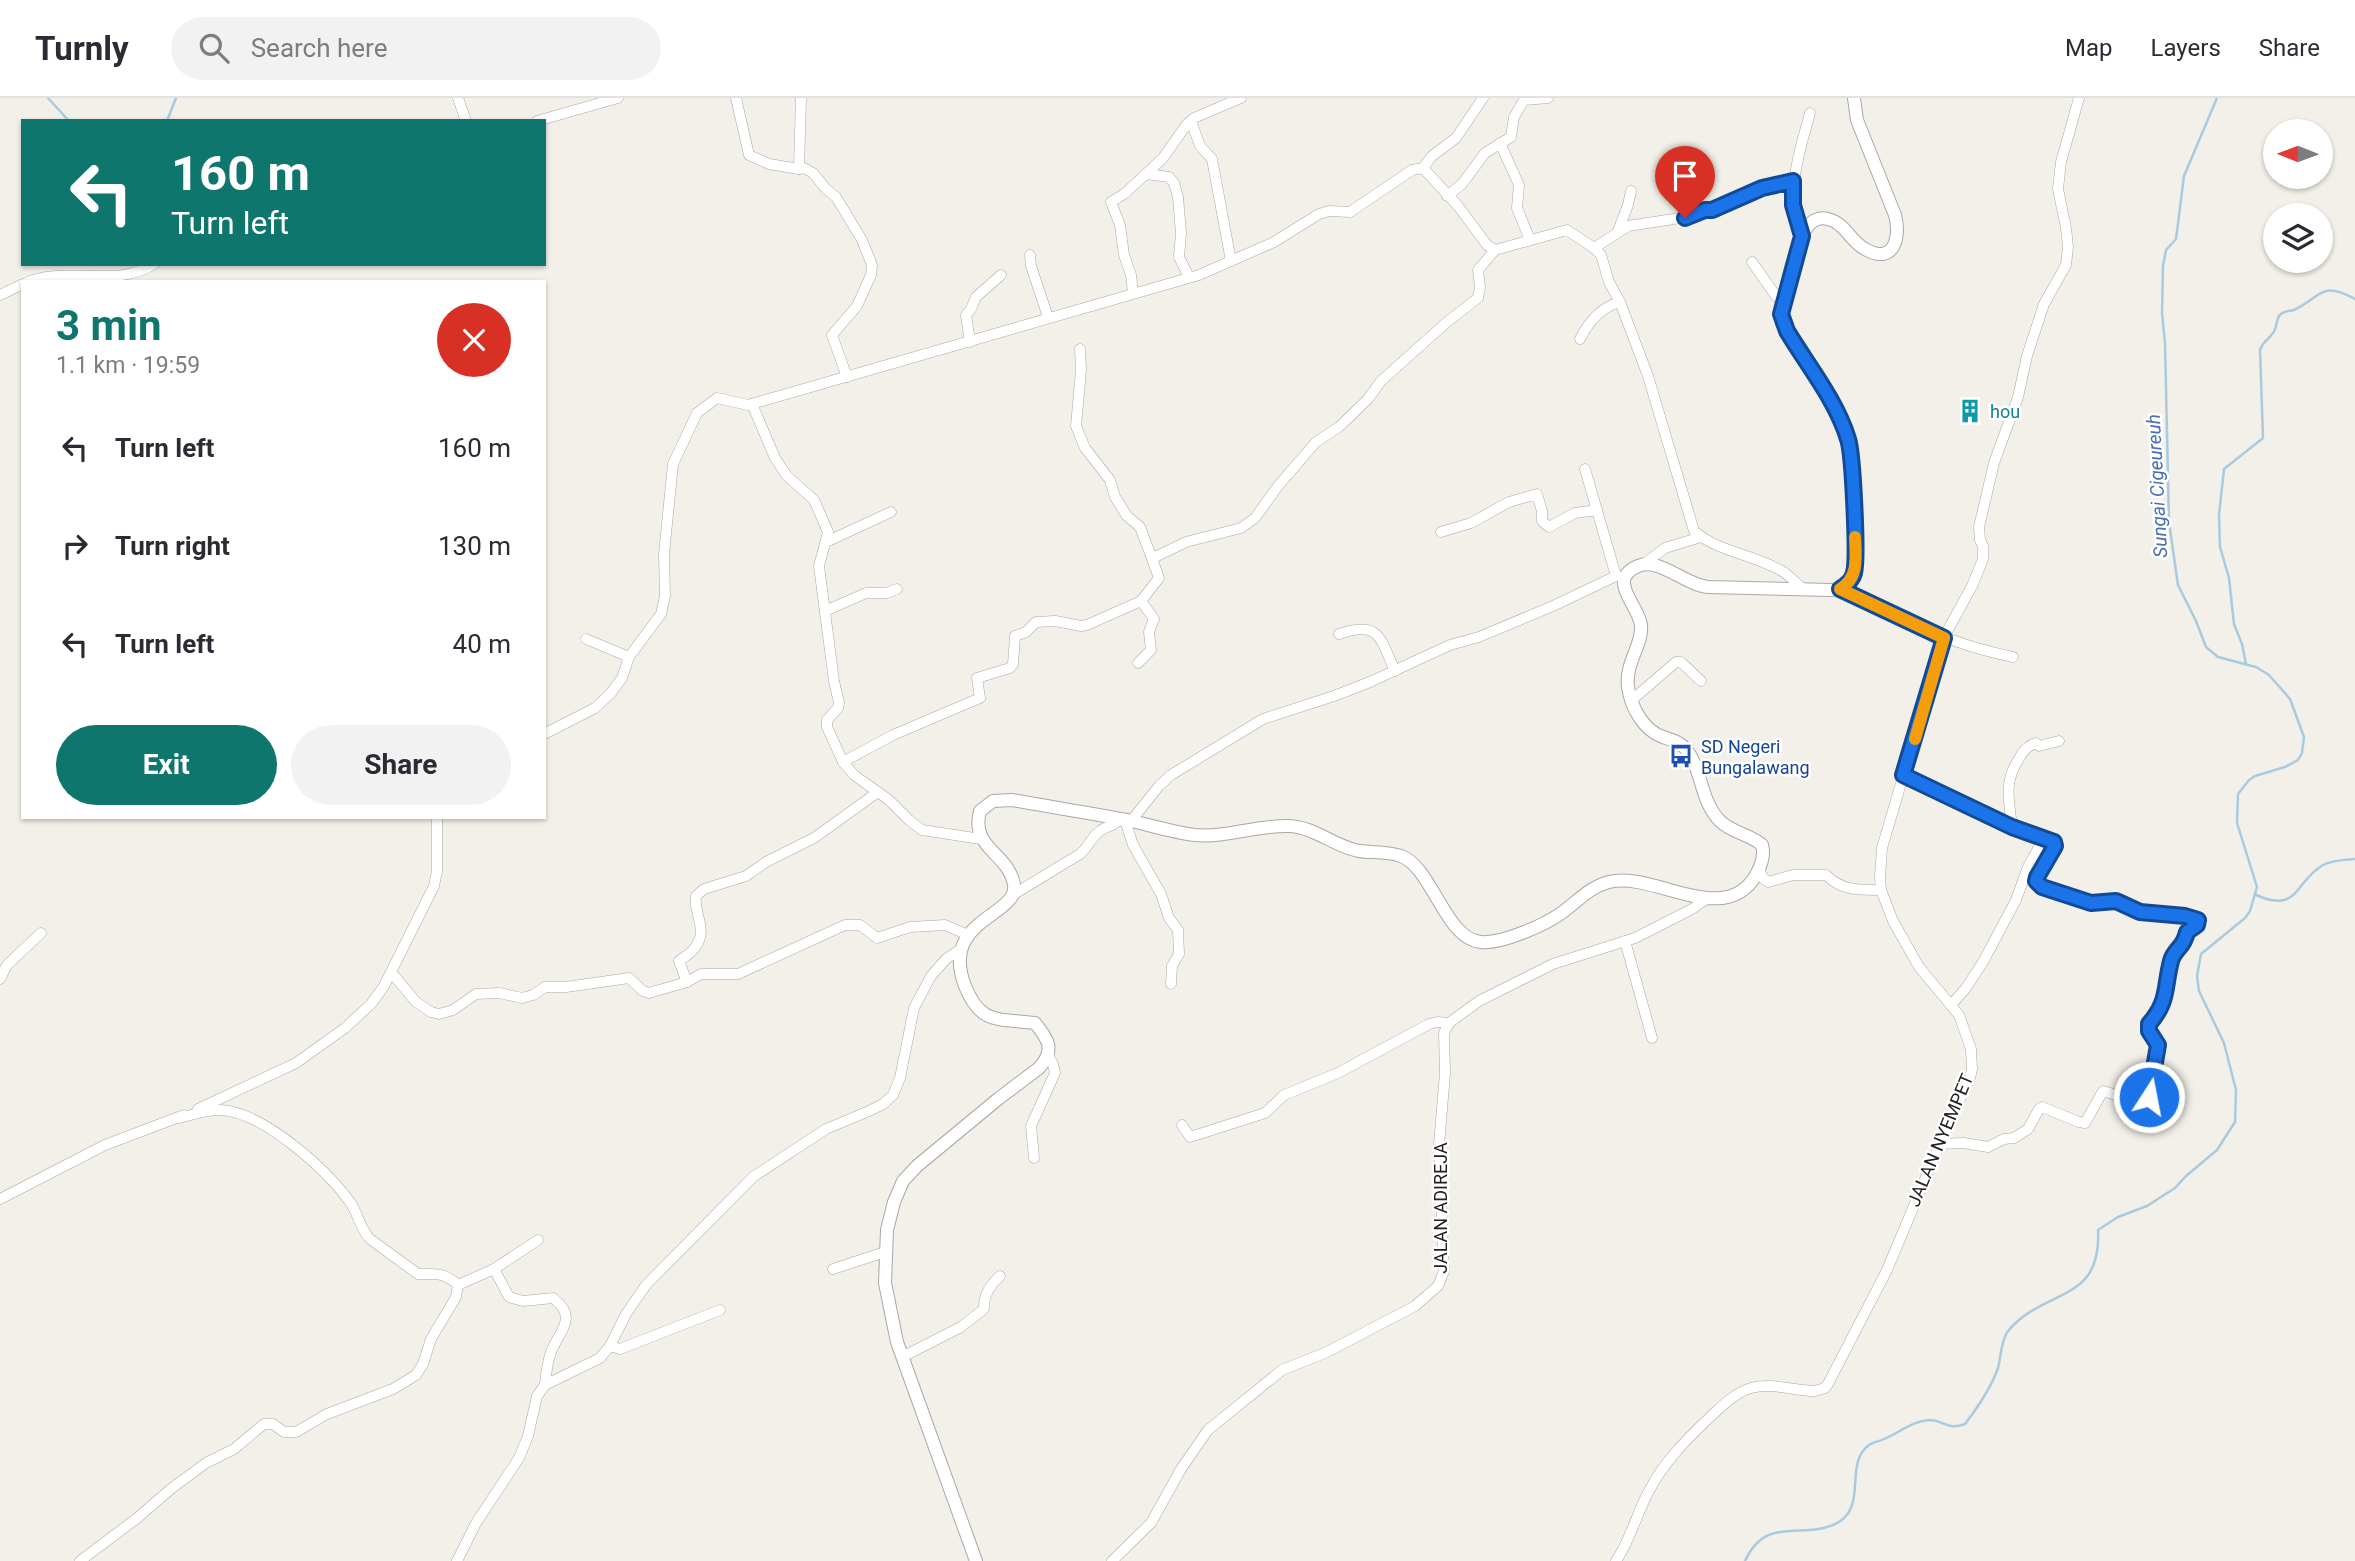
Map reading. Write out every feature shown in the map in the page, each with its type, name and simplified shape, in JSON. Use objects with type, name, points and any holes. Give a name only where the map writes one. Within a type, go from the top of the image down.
[{"type":"street","points":[[458,98],[465,119]]},
{"type":"street","points":[[544,119],[618,98]]},
{"type":"street","points":[[736,98],[749,155],[759,161],[813,173],[839,201],[862,240],[872,265],[871,275],[857,306],[832,335],[847,377]]},
{"type":"street","points":[[799,169],[801,98]]},
{"type":"street","points":[[1133,293],[1120,225],[1111,202],[1124,194],[1163,158],[1191,121],[1241,98]]},
{"type":"street","points":[[546,733],[595,708],[611,693],[622,678],[629,657],[655,623],[664,606],[664,554],[673,464],[697,412],[717,398],[752,404],[1189,277],[1231,261],[1274,242],[1319,214],[1329,211],[1350,212],[1412,170],[1423,168],[1432,156],[1456,138],[1483,98]]},
{"type":"street","points":[[1447,196],[1462,184],[1485,153],[1511,137],[1514,117],[1524,100],[1548,98]]},
{"type":"street","points":[[1840,589],[1852,580],[1855,570],[1849,441],[1836,410],[1783,323],[1781,314],[1802,236],[1813,221],[1824,218],[1839,223],[1863,248],[1874,253],[1885,253],[1898,240],[1899,229],[1895,215],[1857,120],[1854,98]]},
{"type":"street","name":"JALAN NYEMPET","points":[[1616,1561],[1650,1489],[1664,1466],[1681,1445],[1721,1407],[1738,1394],[1752,1388],[1815,1391],[1828,1384],[1887,1270],[1939,1144],[1970,1078],[1971,1049],[1959,1015],[1908,951],[1881,890],[1882,848],[1944,638],[1983,559],[1979,527],[1994,463],[2018,397],[2027,356],[2044,304],[2066,265],[2067,237],[2058,189],[2061,162],[2079,98]]},
{"type":"street","points":[[1802,236],[1793,205],[1793,181],[1810,114]]},
{"type":"street","points":[[1191,121],[1200,146],[1212,159],[1231,261]]},
{"type":"street","points":[[1500,143],[1519,185],[1517,208],[1530,240]]},
{"type":"street","points":[[1423,168],[1458,206],[1487,245],[1495,250]]},
{"type":"street","points":[[1146,174],[1169,177],[1174,184],[1180,216],[1179,257],[1189,277]]},
{"type":"street","points":[[1594,247],[1618,231],[1636,225],[1695,215],[1762,188],[1793,181]]},
{"type":"street","points":[[1618,231],[1628,205],[1630,191]]},
{"type":"street","points":[[1151,556],[1157,556],[1186,542],[1231,532],[1255,518],[1316,442],[1339,427],[1362,405],[1381,381],[1478,298],[1478,270],[1495,250],[1567,230],[1594,247],[1601,256],[1652,387],[1694,531],[1701,537],[1782,570],[1802,588]]},
{"type":"street","points":[[1030,255],[1031,266],[1048,317]]},
{"type":"street","points":[[1752,261],[1783,302]]},
{"type":"street","points":[[38,280],[138,272],[150,266]]},
{"type":"street","points":[[970,342],[966,316],[978,294],[1001,275]]},
{"type":"street","points":[[0,295],[21,285]]},
{"type":"street","points":[[1580,339],[1589,322],[1609,305],[1620,302]]},
{"type":"street","points":[[843,762],[893,735],[980,698],[977,678],[1010,668],[1013,664],[1015,636],[1026,632],[1034,624],[1055,621],[1087,625],[1141,601],[1159,578],[1140,527],[1127,516],[1115,497],[1110,481],[1085,449],[1076,426],[1080,349]]},
{"type":"street","points":[[752,404],[775,458],[787,476],[814,500],[828,532],[819,566],[834,681],[839,699],[838,708],[827,720],[827,727],[843,762],[853,775],[922,830],[981,839]]},
{"type":"street","points":[[1011,896],[1014,885],[1006,866],[981,839],[978,819],[985,804],[1001,799],[1198,835],[1292,826],[1304,828],[1356,851],[1402,856],[1410,861],[1455,926],[1469,939],[1481,942],[1499,941],[1548,921],[1591,890],[1607,882],[1627,879],[1708,898],[1724,899],[1751,884],[1764,852],[1762,845],[1721,822],[1710,809],[1694,762],[1685,747],[1652,731],[1637,715],[1628,687],[1628,671],[1641,627],[1638,614],[1623,587],[1585,469]]},
{"type":"street","points":[[1441,532],[1471,523],[1508,502],[1537,494],[1542,521],[1549,527],[1575,513],[1597,510]]},
{"type":"street","points":[[826,542],[891,512]]},
{"type":"street","points":[[1034,1158],[1031,1126],[1055,1073],[1048,1055],[1047,1037],[1035,1023],[995,1020],[974,1005],[959,966],[962,948],[968,935],[1011,896],[1085,850],[1100,831],[1126,820],[1177,770],[1263,719],[1334,696],[1450,645],[1553,606],[1620,577],[1665,548],[1701,537]]},
{"type":"street","points":[[1644,564],[1672,571],[1694,586],[1840,589],[1944,638],[2013,657]]},
{"type":"street","points":[[825,611],[866,593],[887,593],[897,589]]},
{"type":"street","points":[[1138,663],[1151,650],[1149,632],[1154,624],[1154,619],[1141,601]]},
{"type":"street","points":[[1339,634],[1360,628],[1371,630],[1380,639],[1394,669]]},
{"type":"street","points":[[586,639],[629,657]]},
{"type":"street","points":[[1632,700],[1679,662],[1701,681]]},
{"type":"street","points":[[2012,827],[2008,785],[2011,770],[2030,745],[2036,743],[2039,746],[2059,741]]},
{"type":"street","points":[[1903,775],[2012,827],[2055,844],[2037,877],[2036,881],[2042,887],[2091,903],[2116,901],[2140,912],[2185,916],[2198,920],[2197,925],[2187,932],[2186,942],[2172,956],[2163,1004],[2149,1024],[2149,1031],[2158,1045],[2150,1093],[2146,1100],[2141,1102],[2103,1091],[2085,1123],[2040,1107],[2026,1131],[1990,1147],[1964,1143],[1939,1144]]},
{"type":"street","points":[[687,982],[679,961],[692,951],[699,938],[702,924],[696,911],[696,896],[704,889],[746,876],[766,862],[814,838],[877,792]]},
{"type":"street","points":[[0,1199],[105,1145],[179,1118],[296,1063],[345,1028],[371,1004],[391,972],[435,886],[438,871],[437,819]]},
{"type":"street","points":[[1126,820],[1133,845],[1161,894],[1169,918],[1178,929],[1179,954],[1172,966],[1171,984]]},
{"type":"street","points":[[1951,1005],[1983,962],[2016,900],[2028,867],[2044,838]]},
{"type":"street","points":[[1759,869],[1768,882],[1798,874],[1826,875],[1846,888],[1881,890]]},
{"type":"street","points":[[1182,1125],[1190,1137],[1261,1115],[1280,1098],[1338,1073],[1429,1024],[1449,1023],[1479,1001],[1553,964],[1625,941],[1692,909],[1708,898]]},
{"type":"street","points":[[391,972],[416,1002],[439,1014],[453,1010],[469,998],[486,992],[522,998],[533,995],[545,986],[566,987],[629,978],[649,993],[687,982],[701,974],[738,974],[845,925],[860,925],[877,939],[910,927],[945,925],[968,935]]},
{"type":"street","points":[[0,979],[7,965],[41,933]]},
{"type":"street","points":[[1625,941],[1652,1038]]},
{"type":"street","points":[[545,1385],[600,1358],[646,1285],[753,1177],[826,1129],[883,1104],[893,1095],[901,1078],[914,1008],[931,976],[946,959],[962,948]]},
{"type":"street","name":"JALAN ADIREJA","points":[[1112,1561],[1151,1524],[1181,1469],[1208,1430],[1282,1370],[1327,1352],[1415,1306],[1438,1286],[1444,1271],[1439,1145],[1445,1073],[1444,1033],[1449,1023]]},
{"type":"street","points":[[976,1561],[902,1357],[885,1283],[887,1230],[903,1181],[956,1132],[1039,1068],[1048,1055]]},
{"type":"street","points":[[179,1118],[222,1110],[239,1113],[271,1131],[300,1149],[337,1187],[356,1211],[365,1234],[370,1239],[418,1274],[440,1272],[458,1285]]},
{"type":"street","points":[[458,1285],[494,1269],[538,1240]]},
{"type":"street","points":[[833,1269],[885,1252]]},
{"type":"street","points":[[457,1561],[476,1522],[519,1458],[528,1436],[537,1396],[545,1385],[551,1353],[567,1323],[560,1303],[553,1298],[523,1301],[509,1297],[494,1269]]},
{"type":"street","points":[[902,1357],[965,1325],[984,1309],[984,1301],[990,1287],[1000,1276]]},
{"type":"street","points":[[80,1561],[172,1488],[206,1463],[234,1449],[264,1424],[273,1424],[284,1432],[296,1433],[327,1414],[393,1389],[416,1375],[423,1364],[431,1339],[456,1297],[458,1285]]},
{"type":"street","points":[[610,1346],[620,1349],[720,1310]]},
{"type":"waterway","points":[[48,98],[67,119]]},
{"type":"waterway","points":[[168,119],[176,98]]},
{"type":"waterway","name":"Sungai Cigeureuh","points":[[1745,1561],[1754,1546],[1764,1537],[1787,1531],[1826,1527],[1839,1522],[1847,1515],[1852,1505],[1858,1462],[1871,1444],[1923,1421],[1934,1420],[1950,1426],[1965,1424],[1992,1383],[2008,1331],[2038,1307],[2081,1283],[2091,1271],[2097,1254],[2098,1230],[2118,1217],[2147,1206],[2175,1188],[2217,1150],[2235,1122],[2236,1090],[2224,1043],[2199,991],[2197,976],[2201,954],[2245,918],[2250,911],[2257,887],[2237,823],[2238,794],[2255,776],[2298,760],[2302,753],[2304,737],[2290,699],[2269,675],[2256,667],[2218,657],[2206,647],[2178,585],[2169,522],[2162,313],[2163,266],[2166,250],[2176,239],[2184,176],[2217,98]]},
{"type":"waterway","points":[[2246,664],[2234,624],[2229,578],[2220,547],[2219,515],[2224,469],[2263,438],[2260,350],[2274,331],[2279,316],[2322,292],[2335,291],[2355,299]]},
{"type":"waterway","points":[[2256,895],[2281,901],[2295,894],[2323,865],[2355,859]]},
{"type":"slow traffic","points":[[1855,537],[1855,570],[1852,580],[1840,589],[1944,638],[1915,739]]},
{"type":"place","name":"hou","points":[[1970,411]]},
{"type":"place","name":"SD Negeri Bungalawang","points":[[1681,756]]},
{"type":"route","points":[[1685,218],[1728,204],[1762,188],[1793,181],[1795,218],[1802,236],[1781,318],[1836,410],[1849,441],[1855,570],[1852,580],[1840,589],[1944,638],[1903,775],[2012,827],[2054,842],[2055,846],[2037,877],[2036,881],[2042,887],[2091,903],[2116,901],[2140,912],[2185,916],[2198,920],[2199,923],[2187,932],[2186,942],[2172,956],[2163,1004],[2149,1024],[2149,1031],[2158,1045],[2149,1097]]}]
